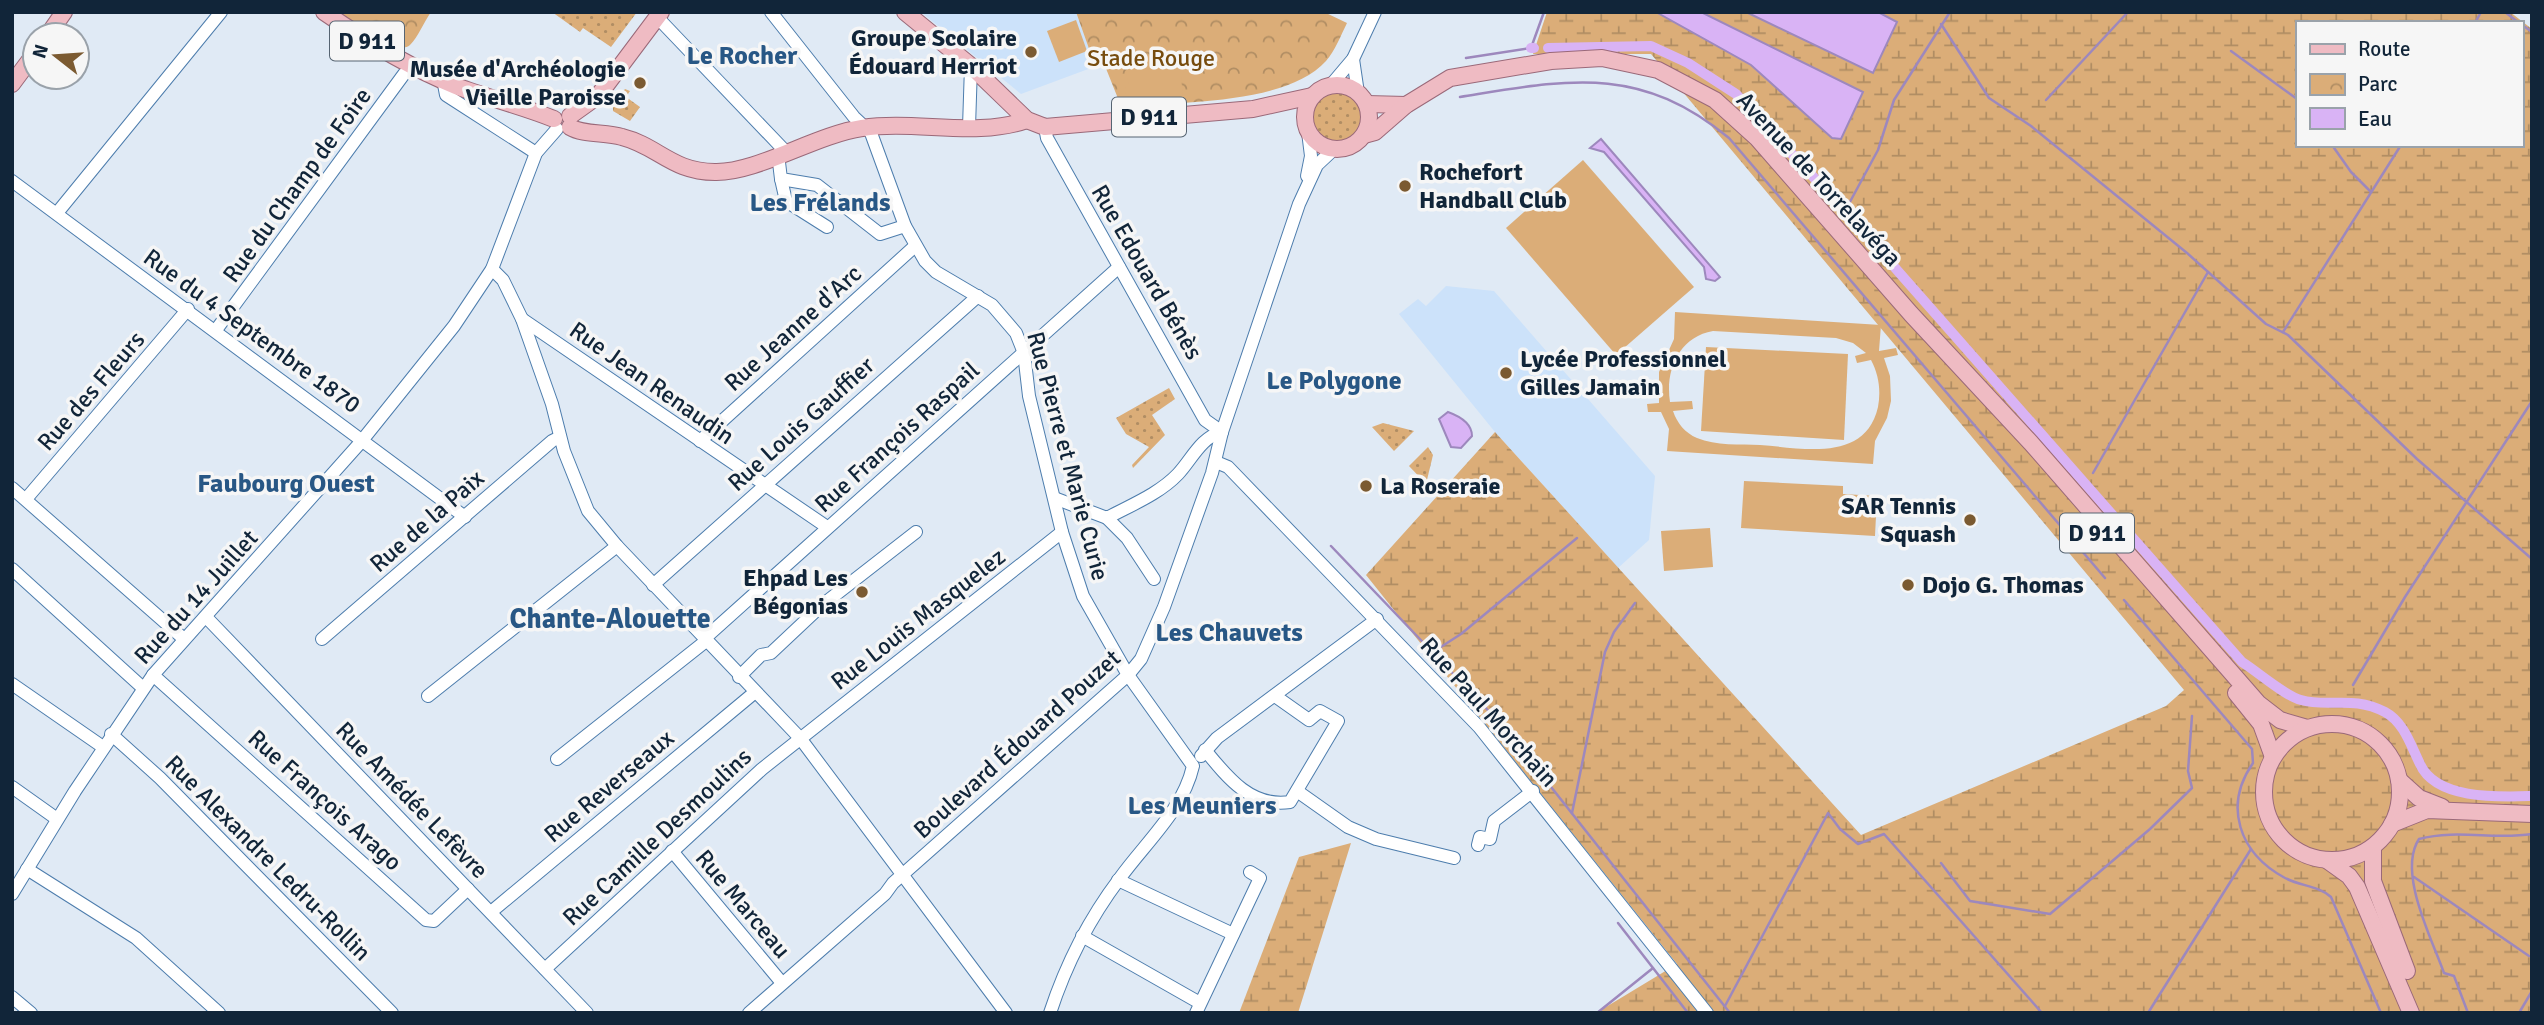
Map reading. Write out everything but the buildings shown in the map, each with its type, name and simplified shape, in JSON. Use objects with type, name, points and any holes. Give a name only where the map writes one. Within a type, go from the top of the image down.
[{"type":"main road","name":"D 911","points":[[324,12],[387,54],[413,67],[562,121],[625,137],[683,169],[699,172],[732,170],[821,137],[864,128],[969,127],[1014,124],[1027,120],[1045,127],[1253,109],[1312,96]]},
{"type":"main road","points":[[905,12],[971,66],[1027,120]]},
{"type":"main road","points":[[562,121],[598,96],[659,15]]},
{"type":"main road","name":"Avenue de Torrelavéga","points":[[1364,135],[1375,132],[1406,105],[1450,78],[1503,67],[1602,58],[1658,70],[1714,100],[1756,138],[1911,314],[2031,443],[2258,703],[2280,720],[2307,728]]},
{"type":"main road","points":[[1362,98],[1368,125],[1364,135],[1352,146],[1333,150],[1321,146],[1306,127],[1304,113],[1312,96],[1331,85],[1350,87],[1362,98],[1406,105]]},
{"type":"main road","name":"D 911","points":[[1253,109],[1280,111],[1306,127]]},
{"type":"main road","name":"Avenue de Torrelavéga","points":[[1911,314],[1970,388],[2226,680],[2260,724],[2273,757]]},
{"type":"main road","points":[[2328,861],[2353,857],[2373,847],[2392,824],[2399,803],[2399,780],[2386,750],[2370,735],[2339,724],[2307,728],[2291,737],[2273,757],[2263,790],[2271,825],[2295,850],[2328,861],[2349,876],[2362,896],[2411,1013]]},
{"type":"main road","points":[[2399,780],[2419,798],[2451,810]]},
{"type":"main road","points":[[2392,824],[2417,812],[2451,810],[2532,814]]},
{"type":"main road","points":[[2373,847],[2373,881],[2423,1013]]},
{"type":"street","points":[[57,213],[221,12]]},
{"type":"street","name":"Rue Pierre et Marie Curie","points":[[771,12],[864,128],[871,133],[914,247],[936,272],[978,296],[1005,316],[1024,353],[1030,397],[1057,499],[1062,533],[1083,596],[1128,675],[1193,766]]},
{"type":"street","points":[[1331,85],[1353,59],[1375,12]]},
{"type":"street","points":[[659,15],[782,153],[781,179],[786,201],[827,227]]},
{"type":"street","points":[[1353,59],[1362,98]]},
{"type":"street","points":[[969,127],[971,66]]},
{"type":"street","name":"Rue du Champ de Foire","points":[[216,330],[404,74],[413,67]]},
{"type":"street","points":[[443,79],[446,95],[536,153]]},
{"type":"street","name":"Rue du 14 Juillet","points":[[12,894],[111,734],[153,675],[364,439],[447,335],[492,269],[536,153],[562,121]]},
{"type":"street","name":"Rue Edouard Bénès","points":[[1045,127],[1046,138],[1205,420],[1222,432]]},
{"type":"street","name":"Boulevard Édouard Pouzet","points":[[748,1013],[885,894],[904,873],[1128,675],[1141,659],[1153,635],[1216,462],[1222,432],[1299,204],[1311,156],[1306,127]]},
{"type":"street","name":"Boulevard Édouard Pouzet","points":[[1299,204],[1317,165],[1333,150]]},
{"type":"street","points":[[781,179],[817,185],[880,234],[905,226]]},
{"type":"street","name":"Rue du 4 Septembre 1870","points":[[12,181],[364,439],[464,517]]},
{"type":"street","name":"Rue Jeanne d'Arc","points":[[699,441],[914,247]]},
{"type":"street","name":"Rue François Raspail","points":[[557,758],[705,640],[827,527],[1119,267]]},
{"type":"street","points":[[492,269],[503,280],[522,319],[582,500],[617,546],[754,693],[800,738],[904,873],[1006,1013]]},
{"type":"street","name":"Rue Louis Gauffier","points":[[653,585],[978,296]]},
{"type":"street","name":"Rue des Fleurs","points":[[26,499],[188,309]]},
{"type":"street","name":"Rue Jean Renaudin","points":[[522,319],[827,527]]},
{"type":"street","points":[[1107,518],[1159,489],[1177,475],[1210,435],[1222,432]]},
{"type":"street","name":"Rue de la Paix","points":[[322,639],[552,441],[560,438]]},
{"type":"street","name":"Rue Paul Morchain","points":[[1216,462],[1228,467],[1479,727],[1533,791],[1707,1013]]},
{"type":"street","points":[[12,488],[184,639]]},
{"type":"street","points":[[1057,499],[1107,518],[1128,538],[1154,579]]},
{"type":"street","points":[[739,677],[761,655],[771,653],[821,606],[916,532]]},
{"type":"street","name":"Rue Louis Masquelez","points":[[800,738],[1062,533]]},
{"type":"street","points":[[428,696],[617,546]]},
{"type":"street","points":[[12,569],[143,688]]},
{"type":"street","name":"Rue Amédée Lefèvre","points":[[206,617],[587,1013]]},
{"type":"street","points":[[1050,1013],[1082,936],[1118,880],[1184,796],[1193,766],[1205,750],[1377,619]]},
{"type":"street","name":"Rue François Arago","points":[[153,675],[426,920],[432,922],[468,889]]},
{"type":"street","points":[[12,684],[103,747]]},
{"type":"street","name":"Rue Reverseaux","points":[[491,912],[754,693]]},
{"type":"street","points":[[1205,750],[1233,784],[1259,800],[1290,802],[1338,721],[1320,711],[1308,720],[1275,696]]},
{"type":"street","name":"Rue Alexandre Ledru-Rollin","points":[[111,734],[169,787],[392,1013]]},
{"type":"street","name":"Rue Camille Desmoulins","points":[[545,969],[672,851],[800,738]]},
{"type":"street","points":[[12,787],[57,819]]},
{"type":"street","points":[[1297,791],[1348,827],[1376,839],[1454,858]]},
{"type":"street","points":[[1478,845],[1480,837],[1490,839],[1494,821],[1533,791]]},
{"type":"street","name":"Rue Marceau","points":[[672,851],[782,983]]},
{"type":"street","points":[[27,869],[136,938],[212,1011]]},
{"type":"street","points":[[1082,936],[1198,1008],[1260,878],[1250,872]]},
{"type":"street","points":[[1118,880],[1233,934]]},
{"type":"street","points":[[12,997],[31,1013]]},
{"type":"shaded area","name":"Groupe Scolaire Édouard Herriot","points":[[921,12],[1076,12],[1093,60],[1091,68],[1021,94]]},
{"type":"shaded area","name":"Lycée Professionnel Gilles Jamain","points":[[1446,286],[1494,291],[1655,476],[1649,540],[1618,568],[1495,432],[1399,314],[1418,299],[1426,306]]},
{"type":"green space","points":[[338,12],[431,12],[413,42],[403,48],[384,43]]},
{"type":"green space","points":[[552,12],[637,12],[611,47],[583,28],[580,32]]},
{"type":"green space","name":"Stade Rouge","points":[[1076,12],[1324,12],[1347,23],[1326,61],[1308,75],[1285,86],[1259,94],[1200,102],[1121,106],[1101,56],[1093,60]]},
{"type":"green space","points":[[1547,12],[2510,12],[2522,21],[2296,21],[2296,147],[2523,147],[2523,22],[2532,29],[2532,1013],[1596,1013],[1677,964],[1366,575],[1495,432],[1861,835],[2166,706],[2184,690],[1651,54],[1533,54]]},
{"type":"green space","points":[[1076,20],[1087,51],[1059,62],[1047,31]]},
{"type":"green space","points":[[1178,50],[1185,52],[1189,69],[1181,77],[1183,96],[1127,101],[1125,87],[1129,85],[1126,73],[1130,60]]},
{"type":"green space","points":[[1338,88],[1349,90],[1358,96],[1364,105],[1364,127],[1358,136],[1349,142],[1338,144],[1327,142],[1318,136],[1312,127],[1310,116],[1312,105],[1318,96],[1327,90]]},
{"type":"green space","points":[[625,89],[630,91],[626,97],[640,107],[630,121],[613,111],[613,104]]},
{"type":"green space","points":[[1583,160],[1694,287],[1616,355],[1506,228]]},
{"type":"green space","points":[[1675,312],[1881,325],[1879,351],[1896,348],[1898,355],[1884,358],[1890,376],[1891,401],[1887,418],[1875,441],[1873,464],[1667,451],[1669,429],[1661,412],[1648,412],[1647,404],[1659,403],[1659,372],[1674,339]],"holes":[[[1713,331],[1836,338],[1853,343],[1866,353],[1855,356],[1857,363],[1871,360],[1876,371],[1878,407],[1871,425],[1860,437],[1846,444],[1813,449],[1728,444],[1697,438],[1677,420],[1673,411],[1693,409],[1692,401],[1670,402],[1672,367],[1683,348],[1701,334]]]},
{"type":"green space","points":[[1706,347],[1848,354],[1844,440],[1701,431]]},
{"type":"green space","points":[[1169,388],[1175,399],[1152,415],[1165,435],[1133,468],[1132,465],[1149,447],[1126,434],[1116,418]]},
{"type":"green space","points":[[1383,423],[1414,431],[1394,451],[1372,427]]},
{"type":"green space","points":[[1428,447],[1433,455],[1426,484],[1409,466]]},
{"type":"green space","points":[[1744,481],[1843,486],[1843,494],[1877,496],[1875,536],[1741,528]]},
{"type":"green space","points":[[1710,528],[1713,567],[1664,571],[1661,531]]},
{"type":"green space","points":[[1351,843],[1298,1013],[1239,1013],[1299,857]]},
{"type":"water","points":[[1656,12],[1701,12],[1863,92],[1841,139],[1832,138],[1751,65]]},
{"type":"water","points":[[1746,12],[1878,12],[1897,22],[1873,73]]},
{"type":"water","points":[[1601,139],[1720,277],[1715,281],[1706,279],[1704,267],[1604,152],[1590,148]]},
{"type":"water","points":[[1448,412],[1470,427],[1472,436],[1461,448],[1451,447],[1439,419]]},
{"type":"waterway","points":[[1466,58],[1531,48],[1544,12]]},
{"type":"waterway","points":[[1845,211],[1878,150],[1894,100],[1950,12]]},
{"type":"waterway","points":[[2046,100],[2128,12]]},
{"type":"waterway","points":[[2476,21],[2481,12]]},
{"type":"waterway","points":[[2505,12],[2516,21]]},
{"type":"waterway","points":[[1941,24],[1989,98],[2031,126],[2187,253],[2266,324],[2288,335],[2417,459],[2532,559]]},
{"type":"waterway","points":[[2523,25],[2532,32]]},
{"type":"waterway","points":[[1548,48],[1651,46],[1688,63],[1736,94],[1845,211],[2242,662],[2295,698],[2321,703],[2362,704],[2392,716],[2402,728],[2428,776],[2440,784],[2470,794],[2532,796]]},
{"type":"waterway","points":[[2231,51],[2296,98]]},
{"type":"waterway","points":[[1460,97],[1534,86],[1600,83],[1632,88],[1664,98],[1696,114],[1729,138],[2105,578]]},
{"type":"waterway","points":[[2333,147],[2351,172],[2371,192]]},
{"type":"waterway","points":[[2283,332],[2400,147]]},
{"type":"waterway","points":[[2093,473],[2208,272]]},
{"type":"waterway","points":[[2353,685],[2405,597],[2532,401]]},
{"type":"waterway","points":[[1433,652],[1461,634],[1577,538]]},
{"type":"waterway","points":[[1331,546],[1502,725],[1730,1013]]},
{"type":"waterway","points":[[2124,600],[2252,749],[2253,763],[2244,779],[2238,812],[2240,827],[2247,842],[2256,856],[2269,868],[2285,878],[2331,897],[2381,1013]]},
{"type":"waterway","points":[[1572,813],[1605,652],[1614,632],[1635,603]]},
{"type":"waterway","points":[[1941,863],[1970,901],[2050,914],[2150,829],[2192,788],[2188,771],[2192,716]]},
{"type":"waterway","points":[[1725,1006],[1828,813],[1840,829],[1858,844],[1884,834],[2042,1013]]},
{"type":"waterway","points":[[2468,1013],[2454,976],[2444,973],[2425,924],[2414,887],[2413,853],[2419,839],[2433,836],[2532,834]]},
{"type":"waterway","points":[[2148,1013],[2251,849]]},
{"type":"waterway","points":[[2414,877],[2529,956]]},
{"type":"waterway","points":[[1618,923],[1688,1013]]},
{"type":"waterway","points":[[1597,1013],[1653,968]]},
{"type":"waterway","points":[[2519,1013],[2532,991]]},
{"type":"place","name":"Groupe Scolaire Édouard Herriot","points":[[1031,52]]},
{"type":"place","name":"Musée d'Archéologie Vieille Paroisse","points":[[640,83]]},
{"type":"place","name":"Rochefort Handball Club","points":[[1405,186]]},
{"type":"place","name":"Lycée Professionnel Gilles Jamain","points":[[1506,373]]},
{"type":"place","name":"La Roseraie","points":[[1366,486]]},
{"type":"place","name":"SAR Tennis Squash","points":[[1970,520]]},
{"type":"place","name":"Dojo G. Thomas","points":[[1908,585]]},
{"type":"place","name":"Ehpad Les Bégonias","points":[[862,592]]},
{"type":"district","name":"Le Rocher","points":[[742,55]]},
{"type":"district","name":"Les Frélands","points":[[820,202]]},
{"type":"district","name":"Le Polygone","points":[[1334,380]]},
{"type":"district","name":"Faubourg Ouest","points":[[286,483]]},
{"type":"district","name":"Chante-Alouette","points":[[610,618]]},
{"type":"district","name":"Les Chauvets","points":[[1229,632]]},
{"type":"district","name":"Les Meuniers","points":[[1202,805]]}]
